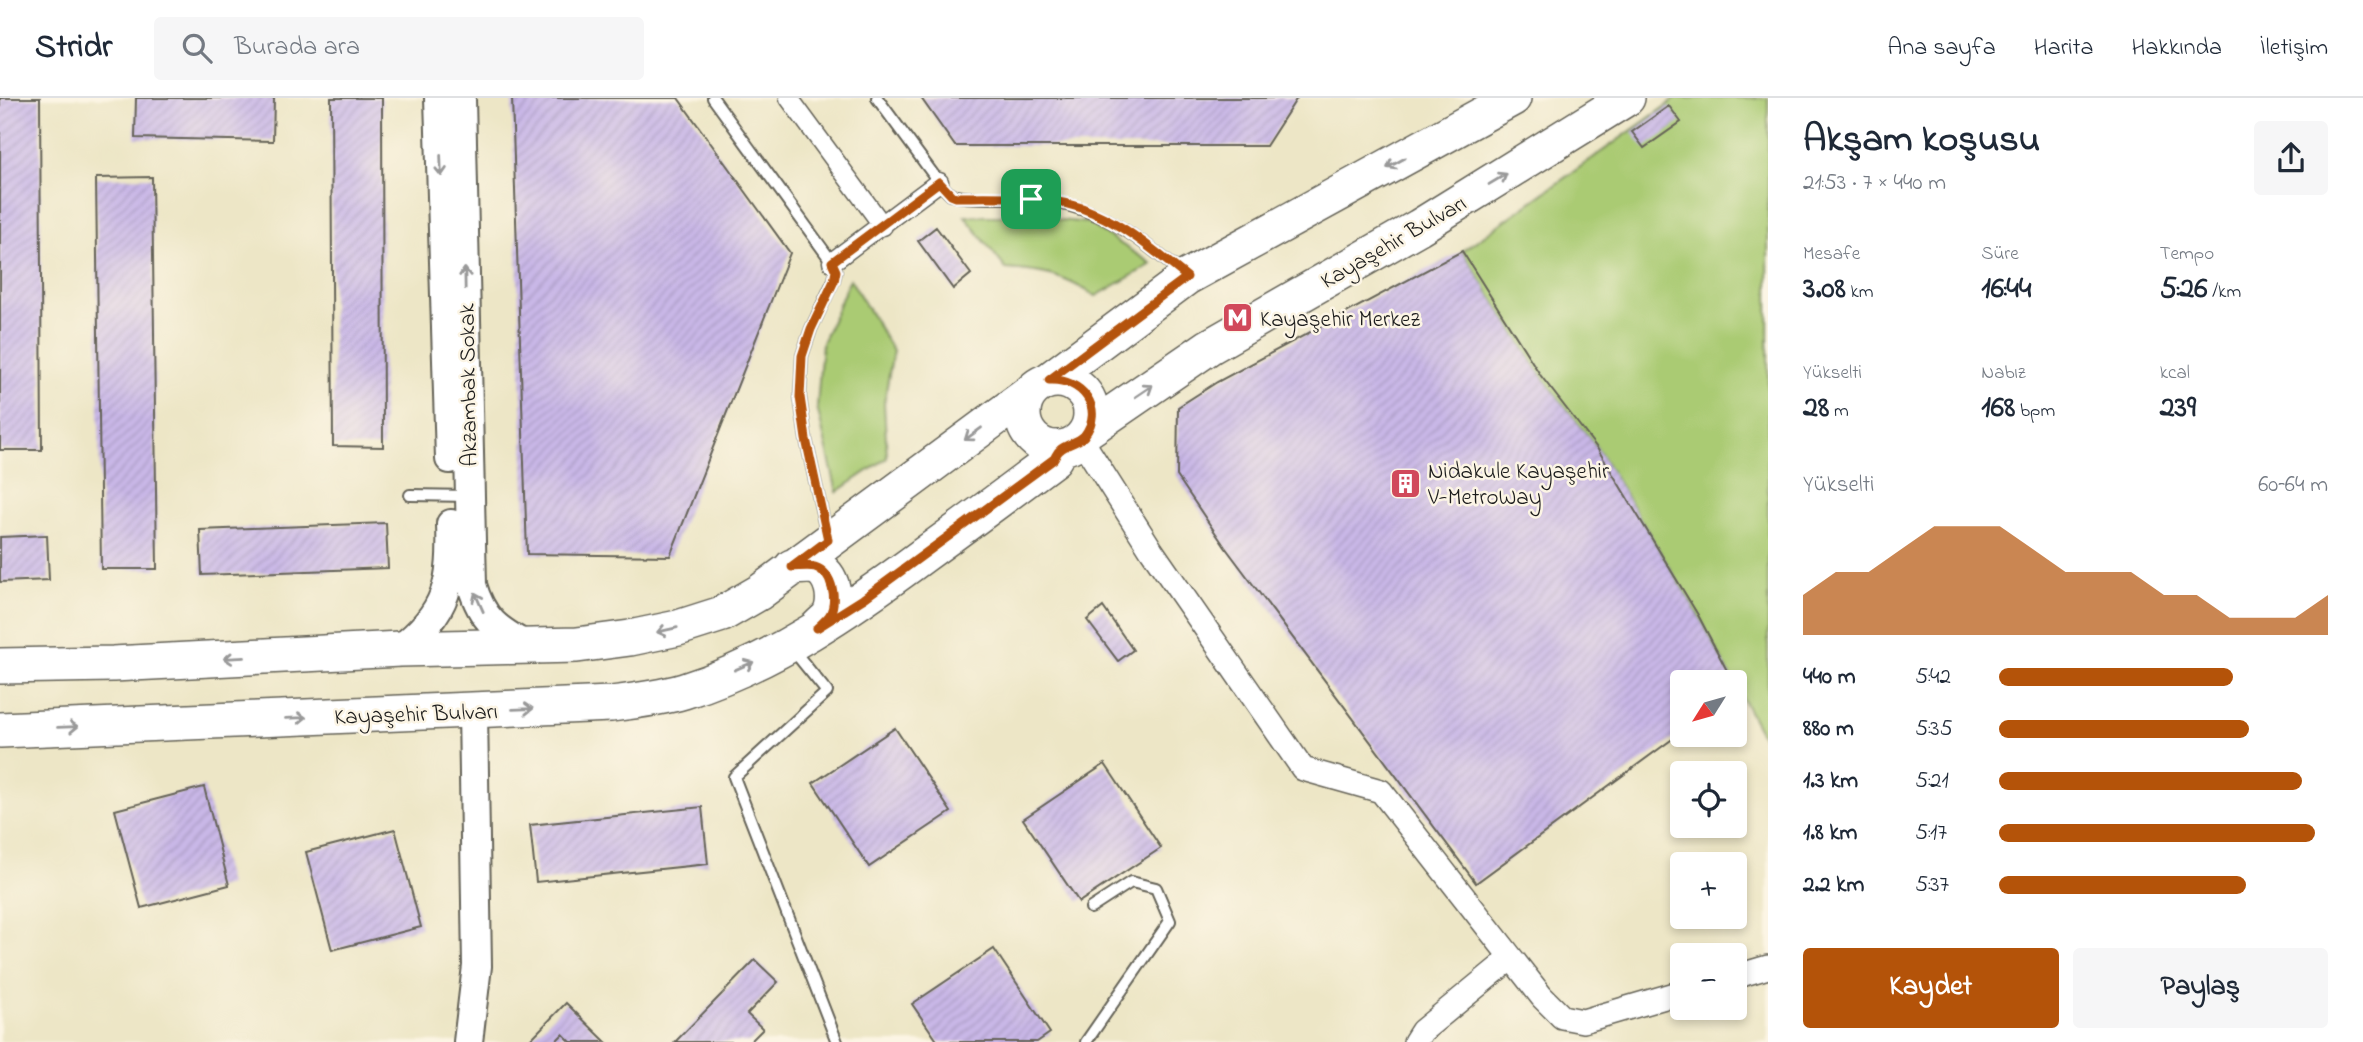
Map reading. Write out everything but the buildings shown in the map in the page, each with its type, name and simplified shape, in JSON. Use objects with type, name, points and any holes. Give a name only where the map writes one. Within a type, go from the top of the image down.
[{"type":"main road","points":[[0,666],[113,664],[400,649],[577,645],[630,638],[722,614],[760,592],[808,571],[828,540],[1187,277],[1513,98]]},
{"type":"main road","name":"Kayaşehir Bulvarı","points":[[0,730],[611,704],[649,700],[711,680],[803,636],[863,599],[1054,459],[1076,439],[1209,347],[1419,227],[1627,98]]},
{"type":"main road","points":[[1060,379],[1071,382],[1087,397],[1091,419],[1076,439],[1048,448],[1028,435],[1021,412],[1039,387],[1060,379]]},
{"type":"main road","points":[[803,636],[829,616],[833,606],[831,583],[808,571]]},
{"type":"street","name":"Akzambak Sokak","points":[[439,98],[460,496],[472,585],[477,601],[488,620],[528,647]]},
{"type":"street","name":"Akzambak Sokak","points":[[400,649],[436,614],[450,577],[460,496],[461,98]]},
{"type":"street","points":[[789,98],[883,226]]},
{"type":"street","points":[[1456,130],[1469,98]]},
{"type":"street","points":[[832,262],[939,182]]},
{"type":"street","points":[[1076,439],[1303,769],[1381,791],[1542,997],[1563,1017],[1583,1021],[1670,996]]},
{"type":"street","points":[[468,1042],[477,966],[473,711]]},
{"type":"street","points":[[1415,1042],[1422,1031],[1511,958]]},
{"type":"street","points":[[1747,973],[1768,967]]},
{"type":"lane","points":[[713,98],[836,271],[802,356],[800,397],[806,439],[828,540]]},
{"type":"lane","points":[[877,98],[951,195],[1065,203],[1094,212],[1137,237],[1187,277]]},
{"type":"lane","points":[[410,495],[460,496]]},
{"type":"lane","points":[[803,636],[827,692],[734,777],[837,1042]]},
{"type":"lane","points":[[1086,1042],[1170,920],[1156,888],[1132,882],[1091,908]]},
{"type":"green space","points":[[1677,98],[1768,98],[1768,747],[1747,707],[1747,670],[1727,670],[1698,615],[1597,448],[1541,376],[1462,251]]},
{"type":"green space","points":[[965,216],[1023,216],[1088,223],[1152,264],[1096,296],[1053,276],[1006,269]]},
{"type":"green space","points":[[850,279],[893,351],[884,403],[887,458],[837,492],[817,407],[822,343]]},
{"type":"place","name":"Kayaşehir Merkez","points":[[1237,318]]},
{"type":"place","name":"Nidakule Kayaşehir V-MetroWay","points":[[1405,483]]},
{"type":"route","points":[[939,182],[956,197],[1031,199],[1065,203],[1094,212],[1137,237],[1187,277],[1049,380],[1071,382],[1087,397],[1091,419],[1088,430],[1081,439],[1060,449],[1054,459],[863,599],[817,628],[829,616],[833,606],[831,583],[816,567],[792,567],[828,540],[806,439],[800,397],[802,356],[811,329],[834,281],[836,271],[832,262],[939,182]]}]
